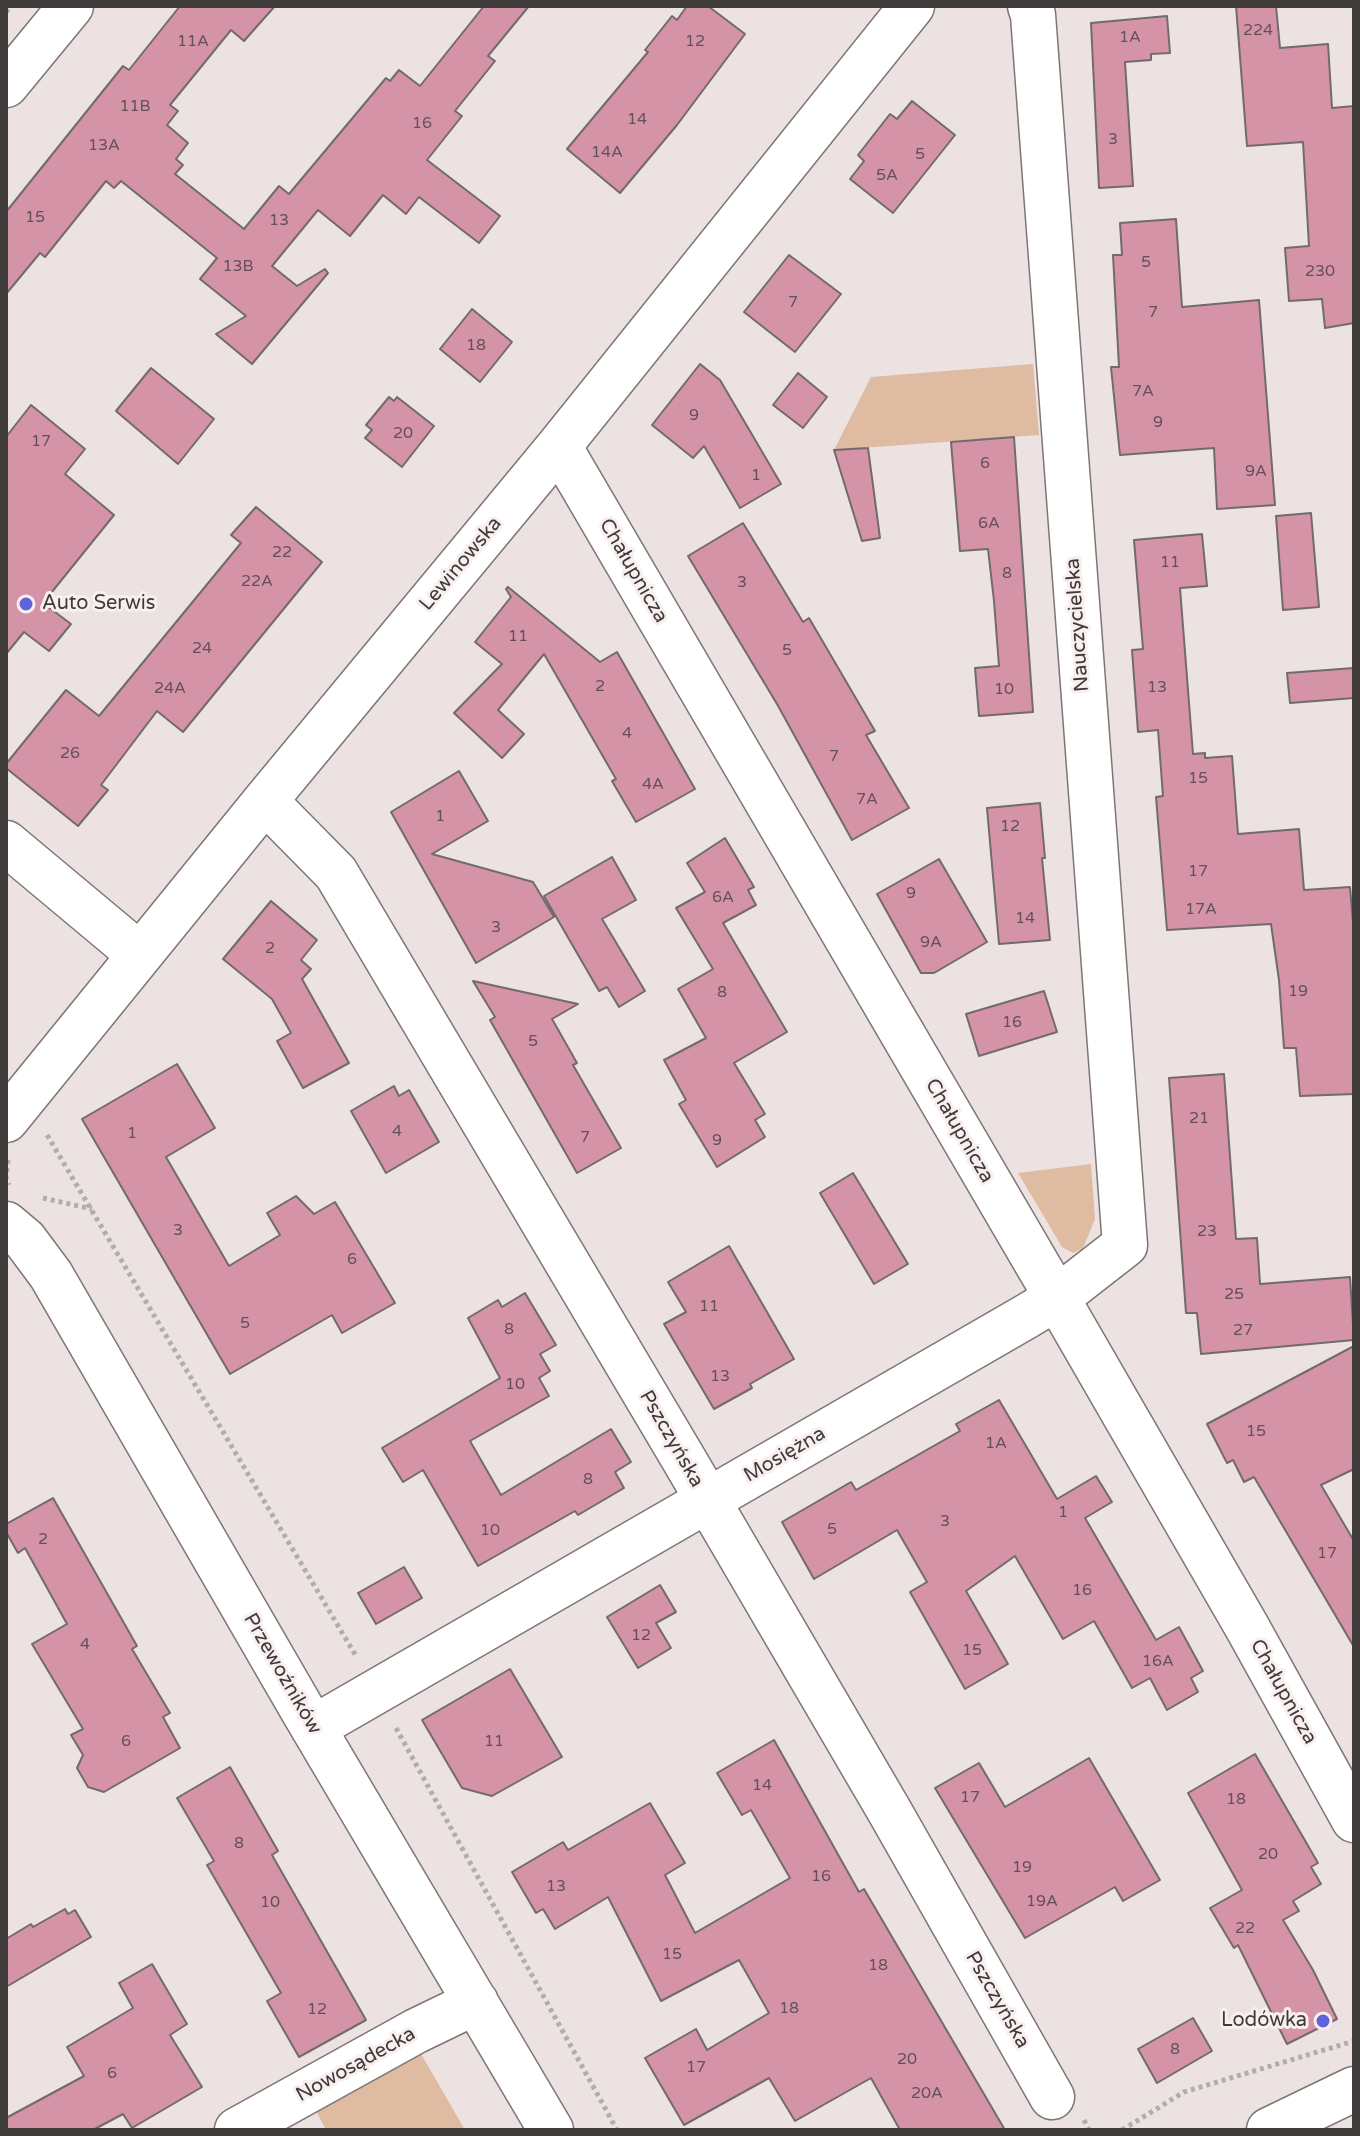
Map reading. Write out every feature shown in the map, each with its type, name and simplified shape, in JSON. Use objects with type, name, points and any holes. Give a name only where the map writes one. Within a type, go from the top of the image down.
[{"type":"street","points":[[6,85],[71,6]]},
{"type":"street","name":"Lewinowska","points":[[26,1126],[140,955],[559,446],[912,6]]},
{"type":"street","name":"Nauczycielska","points":[[1030,6],[1125,1245]]},
{"type":"street","name":"Chałupnicza","points":[[559,446],[1057,1298],[1354,1820]]},
{"type":"street","name":"Pszczyńska","points":[[265,801],[336,873],[890,1812],[1052,2097]]},
{"type":"street","points":[[6,843],[140,955]]},
{"type":"street","name":"Przewoźników","points":[[6,1224],[25,1240],[51,1275],[313,1728],[551,2130]]},
{"type":"street","name":"Mosiężna","points":[[313,1728],[1057,1298],[1125,1245]]},
{"type":"street","name":"Nowosądecka","points":[[237,2130],[416,2031],[476,2002]]},
{"type":"street","points":[[1269,2130],[1354,2089]]},
{"type":"path","points":[[6,12],[11,6]]},
{"type":"path","points":[[26,1126],[377,1691],[617,2130]]},
{"type":"path","points":[[1122,2130],[1184,2092],[1354,2041]]},
{"type":"shaded area","points":[[1033,364],[1039,435],[834,450],[871,377]]},
{"type":"shaded area","points":[[1091,1164],[1095,1219],[1083,1248],[1073,1253],[1062,1247],[1018,1173]]},
{"type":"shaded area","points":[[417,2047],[465,2130],[326,2130],[312,2103]]},
{"type":"building","points":[[180,6],[275,6],[244,41],[231,30],[170,105],[178,111],[167,125],[188,143],[176,159],[183,165],[175,174],[244,229],[279,186],[289,194],[386,78],[390,81],[399,70],[420,86],[484,6],[529,6],[488,56],[495,61],[455,111],[462,116],[427,160],[500,216],[479,243],[419,197],[406,214],[383,195],[350,236],[318,210],[272,266],[297,286],[325,269],[328,273],[252,364],[216,334],[246,316],[200,279],[217,258],[121,181],[114,188],[106,181],[45,257],[40,253],[6,294],[6,212],[123,66],[129,70]]},
{"type":"building","points":[[687,6],[708,6],[745,34],[677,125],[620,193],[567,149],[648,52],[645,50],[672,16],[677,20]]},
{"type":"building","points":[[1236,6],[1276,6],[1280,48],[1328,44],[1332,108],[1354,106],[1354,323],[1325,328],[1322,299],[1289,301],[1285,248],[1309,246],[1303,142],[1247,146]]},
{"type":"building","points":[[1167,16],[1170,53],[1151,54],[1151,60],[1125,62],[1133,186],[1099,188],[1091,23]]},
{"type":"building","points":[[912,101],[955,135],[893,213],[850,179],[864,161],[858,155],[890,114],[897,119]]},
{"type":"building","points":[[1176,219],[1182,307],[1259,300],[1275,505],[1217,509],[1214,448],[1120,455],[1111,367],[1119,367],[1113,255],[1122,255],[1120,223]]},
{"type":"building","points":[[789,255],[841,294],[795,352],[744,312]]},
{"type":"building","points":[[472,309],[512,342],[480,382],[440,349]]},
{"type":"building","points":[[700,364],[720,380],[781,484],[740,508],[704,446],[693,458],[652,425]]},
{"type":"building","points":[[151,368],[214,419],[178,464],[116,411]]},
{"type":"building","points":[[798,373],[827,397],[803,428],[773,405]]},
{"type":"building","points":[[389,397],[394,401],[397,397],[434,426],[402,467],[365,438],[372,430],[366,425]]},
{"type":"building","points":[[31,405],[85,449],[65,474],[114,515],[43,603],[71,624],[49,651],[24,632],[6,654],[6,437]]},
{"type":"building","points":[[1014,437],[1033,712],[979,716],[975,668],[999,666],[994,601],[988,549],[960,551],[951,442]]},
{"type":"building","points":[[868,448],[880,538],[862,541],[834,450]]},
{"type":"building","points":[[256,507],[322,562],[183,732],[157,711],[101,785],[108,790],[78,826],[6,768],[6,764],[66,690],[99,716],[241,543],[231,535]]},
{"type":"building","points":[[1311,513],[1319,607],[1283,610],[1276,516]]},
{"type":"building","points":[[743,523],[803,622],[809,618],[875,731],[866,735],[909,808],[852,840],[777,704],[688,556]]},
{"type":"building","points":[[1202,534],[1207,586],[1180,588],[1193,754],[1205,753],[1205,758],[1232,756],[1238,834],[1299,829],[1304,890],[1350,887],[1354,934],[1354,1094],[1300,1096],[1296,1048],[1284,1048],[1271,924],[1167,930],[1156,797],[1163,796],[1158,730],[1138,732],[1132,650],[1143,649],[1134,540]]},
{"type":"building","points":[[508,587],[600,662],[617,652],[695,789],[636,822],[612,781],[616,779],[544,654],[498,710],[524,734],[502,758],[454,713],[502,664],[475,642],[511,597],[506,589]]},
{"type":"building","points":[[1354,668],[1354,698],[1290,703],[1287,673]]},
{"type":"building","points":[[459,771],[488,821],[432,854],[533,882],[554,917],[476,963],[391,812]]},
{"type":"building","points":[[1040,803],[1050,940],[999,944],[987,808]]},
{"type":"building","points":[[725,838],[754,887],[748,890],[756,905],[723,923],[787,1032],[734,1063],[765,1114],[755,1120],[765,1137],[717,1167],[679,1104],[686,1100],[664,1060],[706,1038],[678,989],[713,969],[676,908],[705,892],[687,863]]},
{"type":"building","points":[[612,857],[636,900],[602,919],[645,991],[619,1007],[607,987],[599,991],[544,896]]},
{"type":"building","points":[[939,859],[987,942],[934,973],[921,973],[877,894]]},
{"type":"building","points":[[271,901],[317,940],[301,960],[311,969],[302,979],[349,1063],[303,1088],[277,1041],[291,1033],[272,999],[223,959]]},
{"type":"building","points":[[473,981],[578,1004],[552,1019],[577,1063],[573,1065],[621,1148],[577,1173],[490,1020],[495,1017]]},
{"type":"building","points":[[1044,991],[1057,1032],[979,1056],[966,1014]]},
{"type":"building","points":[[177,1064],[215,1128],[166,1157],[229,1266],[280,1235],[267,1213],[296,1196],[314,1214],[335,1202],[395,1303],[342,1333],[332,1315],[230,1374],[82,1119]]},
{"type":"building","points":[[1224,1074],[1236,1239],[1257,1238],[1260,1284],[1350,1277],[1354,1340],[1201,1354],[1197,1313],[1186,1313],[1169,1078]]},
{"type":"building","points":[[394,1086],[399,1096],[409,1090],[439,1142],[386,1173],[351,1111]]},
{"type":"building","points":[[853,1173],[908,1264],[874,1284],[820,1193]]},
{"type":"building","points":[[729,1246],[794,1359],[714,1409],[664,1324],[686,1312],[668,1282]]},
{"type":"building","points":[[525,1293],[556,1345],[540,1354],[550,1371],[539,1378],[549,1396],[470,1441],[501,1495],[611,1429],[631,1462],[615,1472],[624,1488],[578,1515],[575,1511],[478,1566],[423,1470],[403,1482],[382,1448],[500,1378],[468,1318],[498,1300],[502,1307]]},
{"type":"building","points":[[1354,1346],[1354,1469],[1321,1485],[1354,1541],[1354,1647],[1254,1477],[1244,1482],[1233,1460],[1227,1463],[1207,1424]]},
{"type":"building","points":[[999,1400],[1057,1499],[1096,1476],[1112,1502],[1085,1518],[1156,1640],[1179,1627],[1203,1671],[1191,1678],[1198,1692],[1167,1710],[1150,1678],[1132,1688],[1094,1621],[1063,1639],[1015,1556],[966,1591],[1008,1664],[965,1689],[910,1592],[927,1582],[897,1530],[814,1579],[782,1522],[851,1482],[856,1490],[960,1431],[956,1424]]},
{"type":"building","points":[[53,1498],[137,1646],[132,1649],[170,1713],[163,1717],[180,1748],[104,1792],[88,1787],[77,1768],[83,1755],[71,1735],[83,1729],[32,1644],[67,1624],[25,1548],[18,1553],[6,1532],[6,1524]]},
{"type":"building","points":[[404,1567],[422,1598],[376,1624],[358,1593]]},
{"type":"building","points":[[660,1585],[676,1612],[656,1623],[671,1648],[638,1668],[607,1617]]},
{"type":"building","points":[[510,1669],[562,1757],[492,1796],[462,1788],[422,1720]]},
{"type":"building","points":[[774,1740],[859,1892],[864,1889],[1005,2130],[900,2130],[871,2078],[795,2121],[769,2078],[684,2125],[645,2058],[696,2029],[707,2050],[769,2013],[739,1960],[661,2001],[608,1897],[555,1929],[543,1909],[536,1913],[512,1872],[563,1842],[568,1850],[650,1803],[685,1863],[665,1875],[695,1933],[790,1878],[751,1810],[742,1815],[717,1773]]},
{"type":"building","points":[[1255,1754],[1318,1863],[1311,1867],[1321,1884],[1293,1901],[1299,1911],[1283,1920],[1337,2019],[1287,2044],[1238,1945],[1234,1948],[1210,1908],[1242,1890],[1188,1793]]},
{"type":"building","points":[[1089,1758],[1160,1880],[1123,1901],[1115,1887],[1025,1938],[935,1788],[979,1763],[1005,1807]]},
{"type":"building","points":[[230,1767],[278,1851],[272,1855],[366,2020],[299,2057],[267,2001],[281,1993],[207,1865],[214,1861],[177,1798]]},
{"type":"building","points":[[65,1909],[68,1914],[75,1910],[91,1937],[6,1987],[6,1939]]},
{"type":"building","points":[[152,1964],[187,2024],[170,2035],[202,2087],[132,2128],[123,2114],[93,2130],[6,2130],[6,2118],[84,2076],[67,2047],[133,2008],[119,1983]]},
{"type":"building","points":[[1193,2018],[1212,2051],[1157,2083],[1138,2049]]},
{"type":"place","name":"Auto Serwis","points":[[26,604]]},
{"type":"place","name":"Lodówka","points":[[1323,2021]]}]
